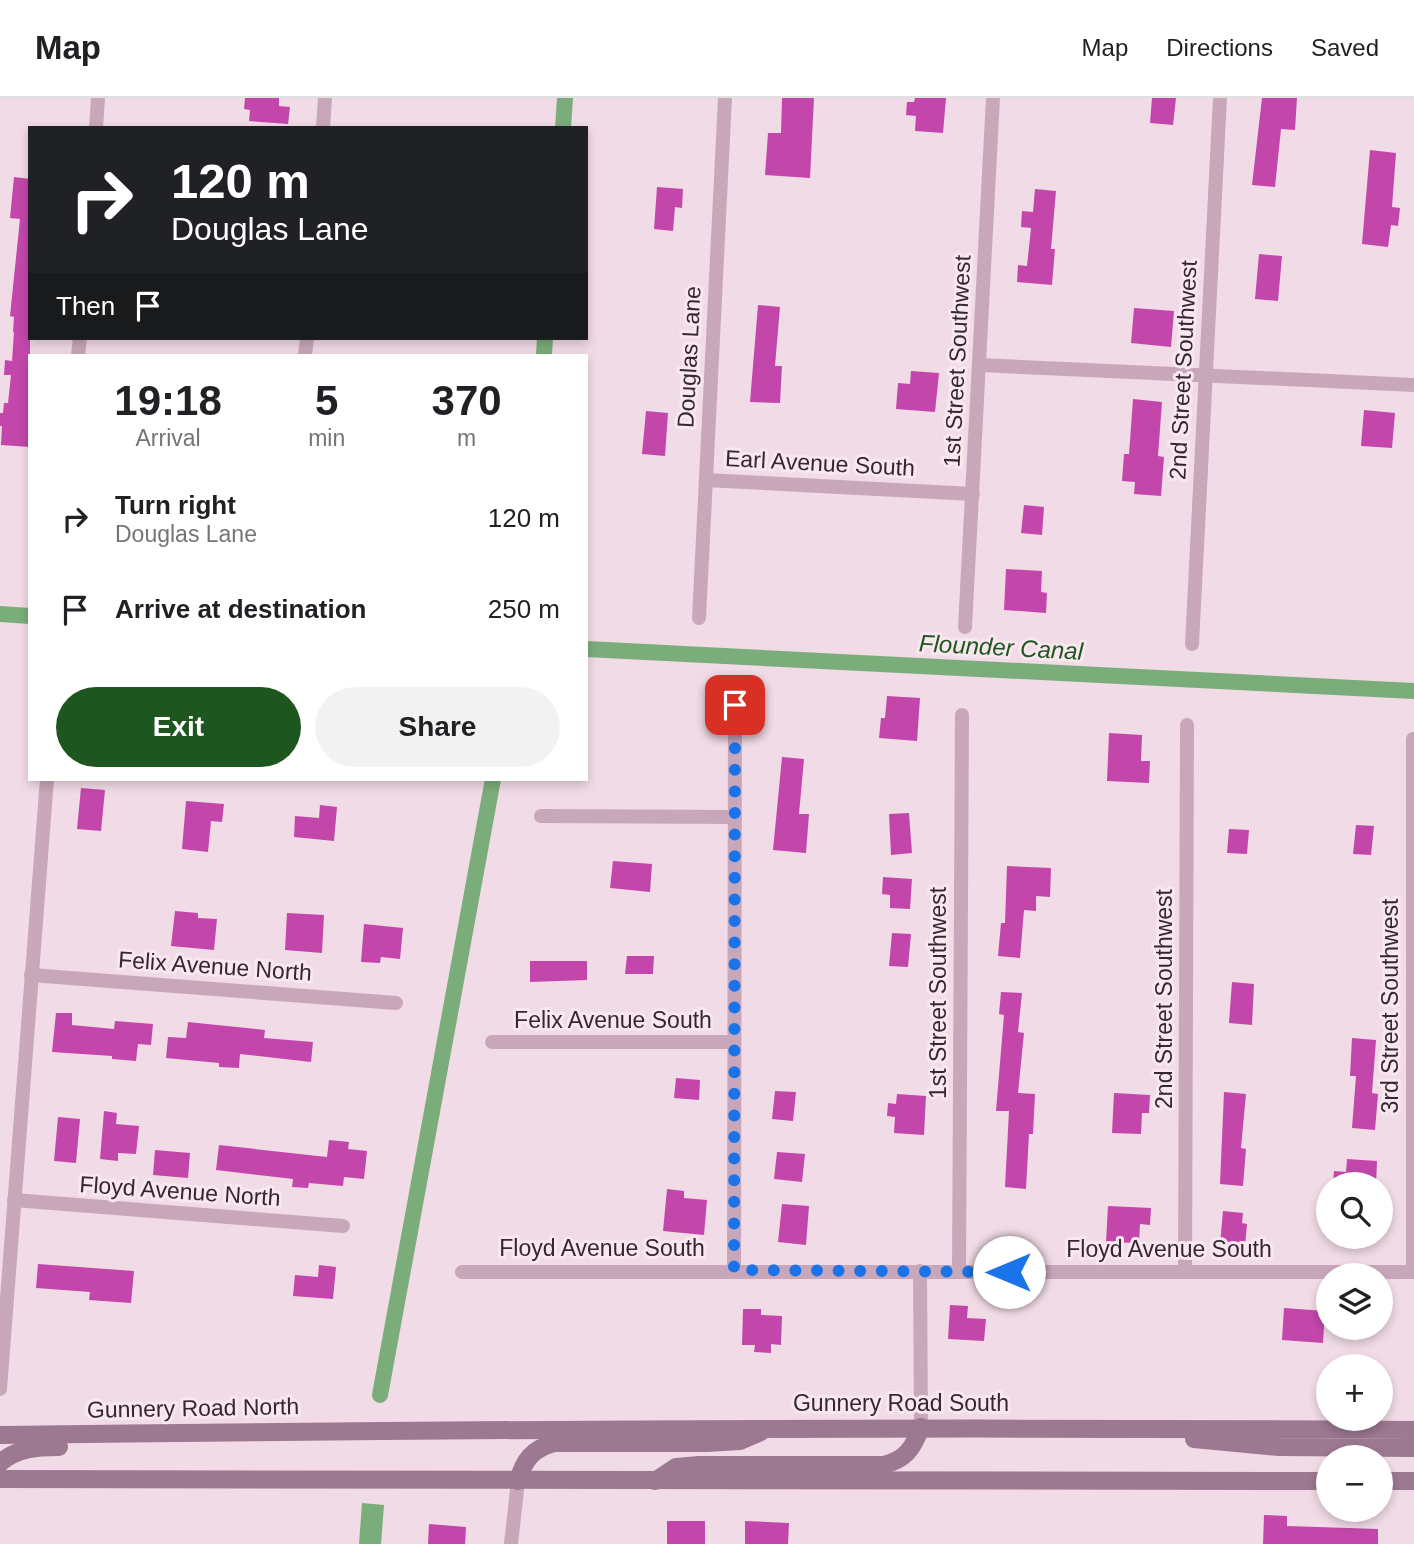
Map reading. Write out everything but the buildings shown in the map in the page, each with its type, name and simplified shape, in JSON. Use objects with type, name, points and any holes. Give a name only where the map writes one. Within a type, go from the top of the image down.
[{"type":"main road","name":"Gunnery Road South","points":[[388,1430],[921,1427],[1414,1430]]},
{"type":"main road","points":[[655,1481],[677,1467],[699,1465],[883,1465],[907,1455],[921,1427]]},
{"type":"main road","points":[[517,1481],[528,1457],[539,1447],[554,1443],[740,1441],[770,1428]]},
{"type":"main road","points":[[1090,1428],[1279,1447],[1414,1448]]},
{"type":"main road","name":"Gunnery Road North","points":[[0,1436],[388,1430]]},
{"type":"main road","points":[[0,1463],[15,1451],[37,1447],[217,1443],[246,1432]]},
{"type":"main road","points":[[0,1479],[1316,1480]]},
{"type":"main road","points":[[1393,1481],[1414,1481]]},
{"type":"street","points":[[96,126],[98,98]]},
{"type":"street","points":[[323,126],[325,98]]},
{"type":"street","name":"Douglas Lane","points":[[699,618],[725,98]]},
{"type":"street","name":"1st Street Southwest","points":[[965,627],[993,98]]},
{"type":"street","name":"2nd Street Southwest","points":[[1192,644],[1220,98]]},
{"type":"street","points":[[980,365],[1414,385]]},
{"type":"street","name":"Earl Avenue South","points":[[706,480],[973,494]]},
{"type":"street","points":[[734,1270],[735,705]]},
{"type":"street","name":"1st Street Southwest","points":[[959,1271],[962,715]]},
{"type":"street","name":"2nd Street Southwest","points":[[1185,1272],[1187,725]]},
{"type":"street","name":"3rd Street Southwest","points":[[1413,739],[1413,1272]]},
{"type":"street","points":[[0,1389],[47,781]]},
{"type":"street","points":[[541,816],[735,817]]},
{"type":"street","name":"Felix Avenue North","points":[[31,975],[396,1003]]},
{"type":"street","name":"Felix Avenue South","points":[[492,1042],[734,1042]]},
{"type":"street","name":"Floyd Avenue North","points":[[14,1200],[343,1226]]},
{"type":"street","points":[[920,1271],[921,1427]]},
{"type":"street","name":"Floyd Avenue South","points":[[462,1272],[1413,1272]]},
{"type":"street","points":[[511,1544],[517,1481]]},
{"type":"shaded area","points":[[362,1503],[384,1505],[381,1544],[359,1544]]},
{"type":"waterway","points":[[563,126],[565,98]]},
{"type":"waterway","points":[[544,354],[545,340]]},
{"type":"waterway","name":"Flounder Canal","points":[[0,614],[28,616]]},
{"type":"waterway","name":"Flounder Canal","points":[[588,649],[1414,691]]},
{"type":"waterway","points":[[380,1395],[493,781]]},
{"type":"route","points":[[735,705],[734,1270],[1009,1272]]}]
